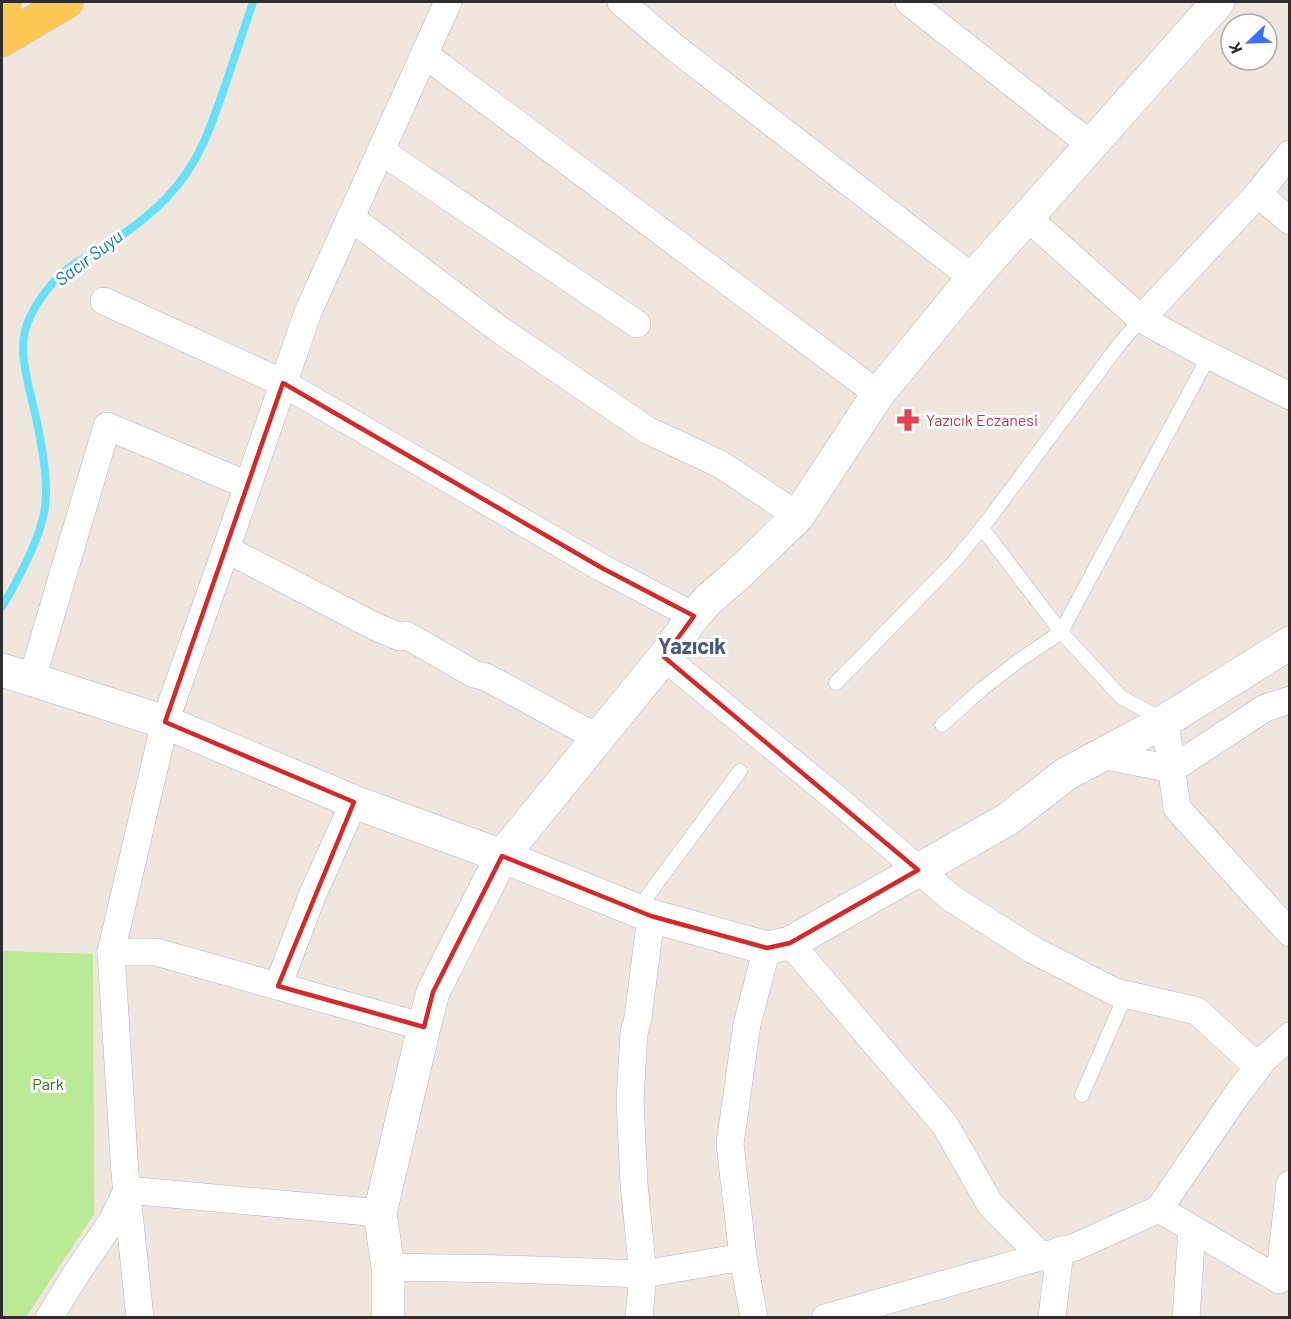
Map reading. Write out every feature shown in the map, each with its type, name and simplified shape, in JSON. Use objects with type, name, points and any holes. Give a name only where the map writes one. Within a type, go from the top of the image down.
[{"type":"main road","points":[[2,40],[67,2]]},
{"type":"street","points":[[140,1317],[127,1190],[111,952],[165,722],[308,312],[448,2]]},
{"type":"street","points":[[621,2],[674,47],[973,278]]},
{"type":"street","points":[[909,2],[1091,145]]},
{"type":"street","points":[[388,1317],[388,1267],[380,1213],[424,1028],[433,992],[502,856],[664,657],[694,616],[708,600],[798,516],[878,394],[973,278],[1214,3]]},
{"type":"street","points":[[424,54],[878,394]]},
{"type":"street","points":[[381,151],[637,324]]},
{"type":"street","points":[[1141,319],[1258,194],[1290,154]]},
{"type":"street","points":[[1258,194],[1290,221]]},
{"type":"street","points":[[350,217],[500,330],[647,430],[720,464],[798,516]]},
{"type":"street","points":[[1027,218],[1141,319],[1290,396]]},
{"type":"street","points":[[104,302],[283,383],[602,568],[694,616]]},
{"type":"street","points":[[247,485],[107,426],[17,674],[165,722],[354,801],[502,856],[644,913],[779,946],[945,1125],[990,1204],[1051,1253]]},
{"type":"street","points":[[226,549],[374,626],[400,637],[405,635],[597,738]]},
{"type":"street","points":[[754,1317],[743,1257],[730,1144],[747,1024],[779,946],[1008,819],[1066,774],[1165,721],[1290,643]]},
{"type":"street","points":[[664,657],[838,800],[951,898],[1033,950],[1115,992],[1197,1011],[1258,1066]]},
{"type":"street","points":[[1101,755],[1172,769],[1265,708],[1290,699]]},
{"type":"street","points":[[1165,721],[1177,808],[1290,933]]},
{"type":"street","points":[[278,987],[312,896],[354,801]]},
{"type":"street","points":[[639,1317],[643,1274],[634,1184],[630,1100],[634,1033],[638,1018],[644,913]]},
{"type":"street","points":[[111,952],[156,952],[424,1028]]},
{"type":"street","points":[[825,1317],[1075,1247],[1159,1209],[1258,1066],[1290,1036]]},
{"type":"street","points":[[1159,1209],[1284,1283],[1290,1184]]},
{"type":"street","points":[[127,1190],[380,1213]]},
{"type":"street","points":[[49,1317],[112,1220],[127,1190]]},
{"type":"street","points":[[1186,1317],[1192,1229]]},
{"type":"street","points":[[1051,1253],[1052,1317]]},
{"type":"street","points":[[388,1267],[643,1274],[743,1257]]},
{"type":"lane","points":[[836,683],[953,563],[982,528],[1121,342],[1141,319]]},
{"type":"lane","points":[[942,724],[982,688],[1061,632],[1209,356]]},
{"type":"lane","points":[[982,528],[1061,632],[1121,697],[1165,721]]},
{"type":"lane","points":[[644,913],[740,771]]},
{"type":"lane","points":[[1082,1095],[1126,994]]},
{"type":"highlighted area","points":[[283,383],[602,568],[694,616],[664,657],[918,870],[790,943],[767,948],[651,916],[502,856],[433,992],[424,1027],[278,986],[354,802],[165,722]]},
{"type":"green space","name":"Park","points":[[2,951],[93,954],[94,1214],[26,1317],[2,1317]]},
{"type":"waterway","name":"Sacır Suyu","points":[[2,607],[33,546],[45,508],[46,484],[43,456],[23,354],[27,324],[41,299],[59,276],[74,264],[109,244],[148,215],[169,195],[189,170],[210,129],[253,2]]},
{"type":"place","name":"Yazıcık Eczanesi","points":[[908,420]]},
{"type":"district","name":"Yazıcık","points":[[692,646]]}]
